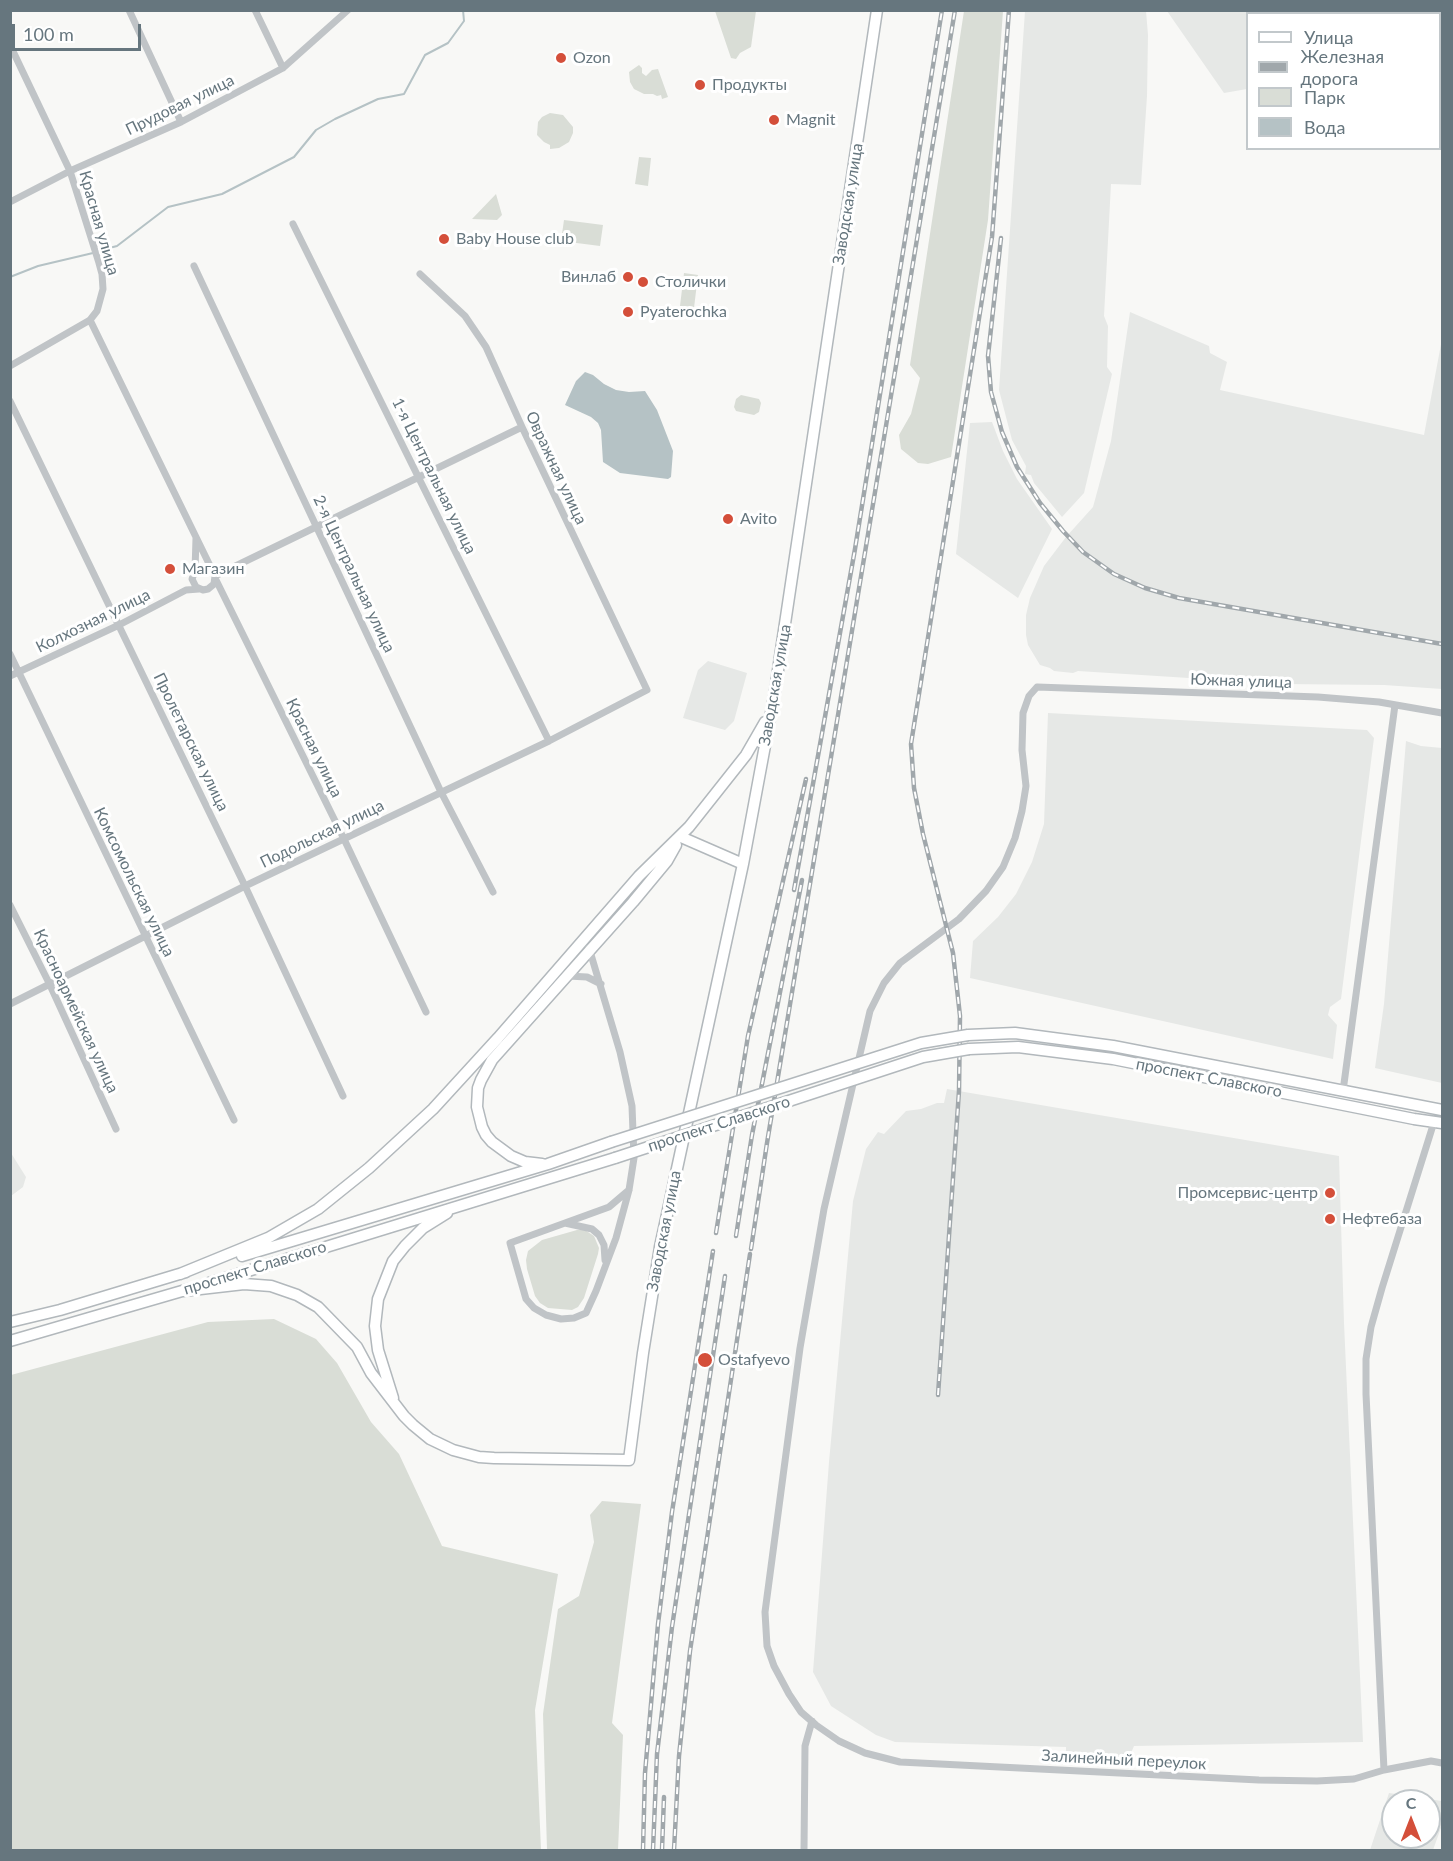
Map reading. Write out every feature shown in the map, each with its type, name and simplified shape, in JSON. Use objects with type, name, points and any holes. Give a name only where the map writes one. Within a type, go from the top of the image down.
[{"type":"street","points":[[129,10],[181,122]]},
{"type":"street","points":[[255,10],[283,68]]},
{"type":"street","name":"Прудовая улица","points":[[10,202],[70,171],[181,122],[283,68],[348,10]]},
{"type":"street","name":"Заводская улица","points":[[396,1407],[430,1439],[462,1454],[494,1458],[629,1460],[643,1353],[671,1190],[743,864],[774,697],[877,10]]},
{"type":"street","name":"Красная улица","points":[[10,45],[70,171],[99,263],[102,274],[101,300],[90,320],[426,1012]]},
{"type":"street","name":"1-я Центральная улица","points":[[293,224],[549,741]]},
{"type":"street","name":"2-я Центральная улица","points":[[194,266],[441,792],[493,892]]},
{"type":"street","name":"Овражная улица","points":[[420,274],[457,307],[478,332],[647,690]]},
{"type":"street","points":[[10,366],[90,320]]},
{"type":"street","name":"Пролетарская улица","points":[[10,401],[344,1096]]},
{"type":"street","points":[[214,575],[522,427]]},
{"type":"street","name":"Красная улица","points":[[195,571],[196,538]]},
{"type":"street","points":[[186,590],[198,568],[206,567],[214,575]]},
{"type":"street","points":[[192,579],[199,589],[208,589],[211,587],[214,575]]},
{"type":"street","name":"Красная улица","points":[[211,587],[223,595]]},
{"type":"street","name":"Колхозная улица","points":[[10,676],[186,590],[199,589]]},
{"type":"street","name":"Комсомольская улица","points":[[10,654],[234,1120]]},
{"type":"street","name":"Южная улица","points":[[1036,687],[1318,697],[1395,705],[1443,713]]},
{"type":"street","name":"Залинейный переулок","points":[[1036,687],[1029,696],[1023,713],[1022,750],[1026,786],[1022,811],[1015,838],[1003,867],[986,891],[958,919],[900,963],[884,983],[870,1011],[824,1209],[800,1348],[765,1612],[767,1646],[774,1666],[801,1712],[812,1721],[839,1741],[866,1753],[900,1762],[1317,1781],[1354,1779],[1384,1770],[1431,1761],[1443,1763]]},
{"type":"street","name":"Подольская улица","points":[[10,1004],[245,886],[549,741],[647,690]]},
{"type":"street","points":[[548,1164],[525,1162],[511,1156],[492,1142],[482,1127],[477,1107],[481,1080],[492,1060],[667,861],[681,837],[754,744],[774,697]]},
{"type":"street","points":[[1343,1091],[1395,705]]},
{"type":"street","points":[[681,837],[743,864]]},
{"type":"street","points":[[180,1274],[268,1238],[318,1209],[369,1167],[433,1109],[639,876],[681,837]]},
{"type":"street","name":"Красноармейская улица","points":[[10,905],[50,985],[116,1129]]},
{"type":"street","points":[[585,937],[601,984],[633,1106],[634,1158],[629,1190],[616,1238],[585,1313],[574,1318],[561,1319],[546,1315],[534,1308],[526,1299],[510,1242],[609,1207],[629,1190]]},
{"type":"street","points":[[565,976],[587,977],[601,984]]},
{"type":"street","name":"проспект Славского","points":[[10,1322],[60,1310],[548,1164],[921,1043],[968,1035],[1015,1033],[1113,1046],[1443,1110]]},
{"type":"street","name":"проспект Славского","points":[[10,1341],[183,1291],[615,1158],[923,1057],[969,1049],[1018,1047],[1113,1059],[1438,1122]]},
{"type":"street","points":[[1384,1770],[1366,1359],[1371,1327],[1382,1288],[1438,1122]]},
{"type":"street","points":[[396,1407],[378,1350],[375,1326],[378,1299],[393,1261],[405,1246],[423,1228],[458,1205]]},
{"type":"street","points":[[564,1223],[592,1229],[599,1235],[604,1245],[605,1266]]},
{"type":"street","points":[[183,1291],[244,1284],[271,1286],[297,1295],[318,1307],[357,1347],[371,1373],[396,1407]]},
{"type":"street","points":[[804,1851],[805,1746],[812,1721]]},
{"type":"shaded area","points":[[1025,11],[1146,11],[1148,35],[1147,96],[1141,185],[1111,184],[1104,316],[1108,326],[1107,367],[1112,374],[1084,493],[1062,517],[1034,483],[1031,475],[1025,474],[1026,466],[1012,440],[999,390]]},
{"type":"shaded area","points":[[1167,11],[1442,11],[1442,91],[1441,12],[1246,12],[1246,89],[1224,93]]},
{"type":"shaded area","points":[[1130,312],[1209,346],[1210,353],[1227,362],[1220,390],[1424,435],[1442,339],[1442,689],[1384,685],[1282,684],[1279,681],[1268,683],[1078,671],[1073,673],[1054,671],[1040,665],[1028,645],[1026,635],[1026,615],[1030,598],[1044,566],[1093,507],[1111,441]]},
{"type":"shaded area","points":[[992,422],[1017,479],[1052,529],[1018,598],[956,554],[970,423]]},
{"type":"shaded area","points":[[708,661],[747,673],[734,721],[725,730],[683,718],[698,670]]},
{"type":"shaded area","points":[[1048,713],[1367,730],[1374,738],[1341,999],[1330,1007],[1328,1015],[1337,1025],[1333,1059],[970,978],[973,941],[998,917],[1016,894],[1032,862],[1044,824]]},
{"type":"shaded area","points":[[1406,741],[1421,746],[1442,748],[1442,1083],[1375,1068],[1384,1004]]},
{"type":"shaded area","points":[[947,1089],[1339,1156],[1344,1323],[1363,1742],[1134,1746],[1126,1765],[1102,1756],[1066,1754],[1066,1747],[895,1742],[876,1735],[831,1706],[813,1672],[829,1462],[853,1201],[866,1149],[878,1132],[884,1134],[906,1111],[944,1103]]},
{"type":"shaded area","points":[[11,1153],[26,1177],[23,1187],[11,1196]]},
{"type":"shaded area","points":[[1441,1801],[1442,1801],[1441,1828]]},
{"type":"shaded area","points":[[1381,1817],[1381,1849],[1433,1850],[1370,1850]]},
{"type":"green space","points":[[715,11],[756,11],[751,47],[740,53],[736,59],[731,58]]},
{"type":"green space","points":[[964,11],[1003,11],[988,220],[951,457],[928,464],[918,463],[901,449],[899,435],[911,414],[920,378],[910,365]]},
{"type":"green space","points":[[639,65],[646,76],[652,70],[658,69],[668,97],[662,99],[661,95],[644,94],[634,89],[630,82],[629,72]]},
{"type":"green space","points":[[550,113],[563,115],[573,127],[569,142],[559,148],[550,149],[550,145],[537,135],[538,122]]},
{"type":"green space","points":[[639,157],[651,158],[648,186],[635,184]]},
{"type":"green space","points":[[496,194],[502,215],[497,220],[472,219]]},
{"type":"green space","points":[[564,220],[603,225],[600,246],[561,241]]},
{"type":"green space","points":[[684,273],[698,275],[694,308],[680,306]]},
{"type":"green space","points":[[741,395],[759,399],[761,403],[759,412],[754,415],[736,411],[734,407],[736,399]]},
{"type":"green space","points":[[577,1230],[585,1230],[594,1236],[599,1248],[584,1298],[578,1307],[572,1310],[548,1308],[535,1296],[527,1269],[528,1251],[542,1240]]},
{"type":"green space","points":[[274,1319],[316,1339],[337,1363],[371,1422],[399,1454],[442,1546],[558,1574],[535,1710],[541,1850],[11,1850],[11,1375],[208,1322]]},
{"type":"green space","points":[[602,1501],[641,1504],[612,1723],[623,1735],[618,1850],[547,1850],[543,1714],[558,1609],[579,1596],[594,1542],[590,1515]]},
{"type":"water","points":[[585,372],[616,390],[645,391],[657,410],[673,451],[671,477],[668,479],[620,473],[603,462],[601,430],[598,423],[591,417],[565,405],[576,381]]},
{"type":"waterway","points":[[98,251],[117,246],[168,207],[222,194],[294,157],[316,130],[335,119],[378,99],[404,94],[425,55],[448,43],[464,21],[463,10]]},
{"type":"waterway","points":[[10,277],[38,266],[93,253]]},
{"type":"railway","points":[[794,890],[855,549],[942,10]]},
{"type":"railway","points":[[751,1249],[955,10]]},
{"type":"railway","points":[[938,1395],[959,1091],[960,1016],[953,953],[923,834],[914,788],[911,744],[992,237],[1009,10]]},
{"type":"railway","points":[[1001,238],[988,356],[991,392],[1002,432],[1017,467],[1040,503],[1083,552],[1114,574],[1145,588],[1179,598],[1442,644]]},
{"type":"railway","points":[[716,1233],[748,1036],[806,779]]},
{"type":"railway","points":[[736,1236],[752,1135],[802,880]]},
{"type":"railway","points":[[643,1850],[645,1773],[658,1624],[672,1512],[713,1251]]},
{"type":"railway","points":[[674,1850],[679,1756],[690,1651],[750,1254]]},
{"type":"railway","points":[[653,1850],[657,1754],[672,1627],[725,1276]]},
{"type":"railway","points":[[662,1850],[664,1797]]},
{"type":"place","name":"Ozon","points":[[561,58]]},
{"type":"place","name":"Продукты","points":[[700,85]]},
{"type":"place","name":"Magnit","points":[[774,120]]},
{"type":"place","name":"Baby House club","points":[[444,239]]},
{"type":"place","name":"Винлаб","points":[[628,277]]},
{"type":"place","name":"Столички","points":[[643,282]]},
{"type":"place","name":"Pyaterochka","points":[[628,312]]},
{"type":"place","name":"Avito","points":[[728,519]]},
{"type":"place","name":"Магазин","points":[[170,569]]},
{"type":"place","name":"Промсервис-центр","points":[[1330,1193]]},
{"type":"place","name":"Нефтебаза","points":[[1330,1219]]},
{"type":"place","name":"Ostafyevo","points":[[705,1360]]}]
